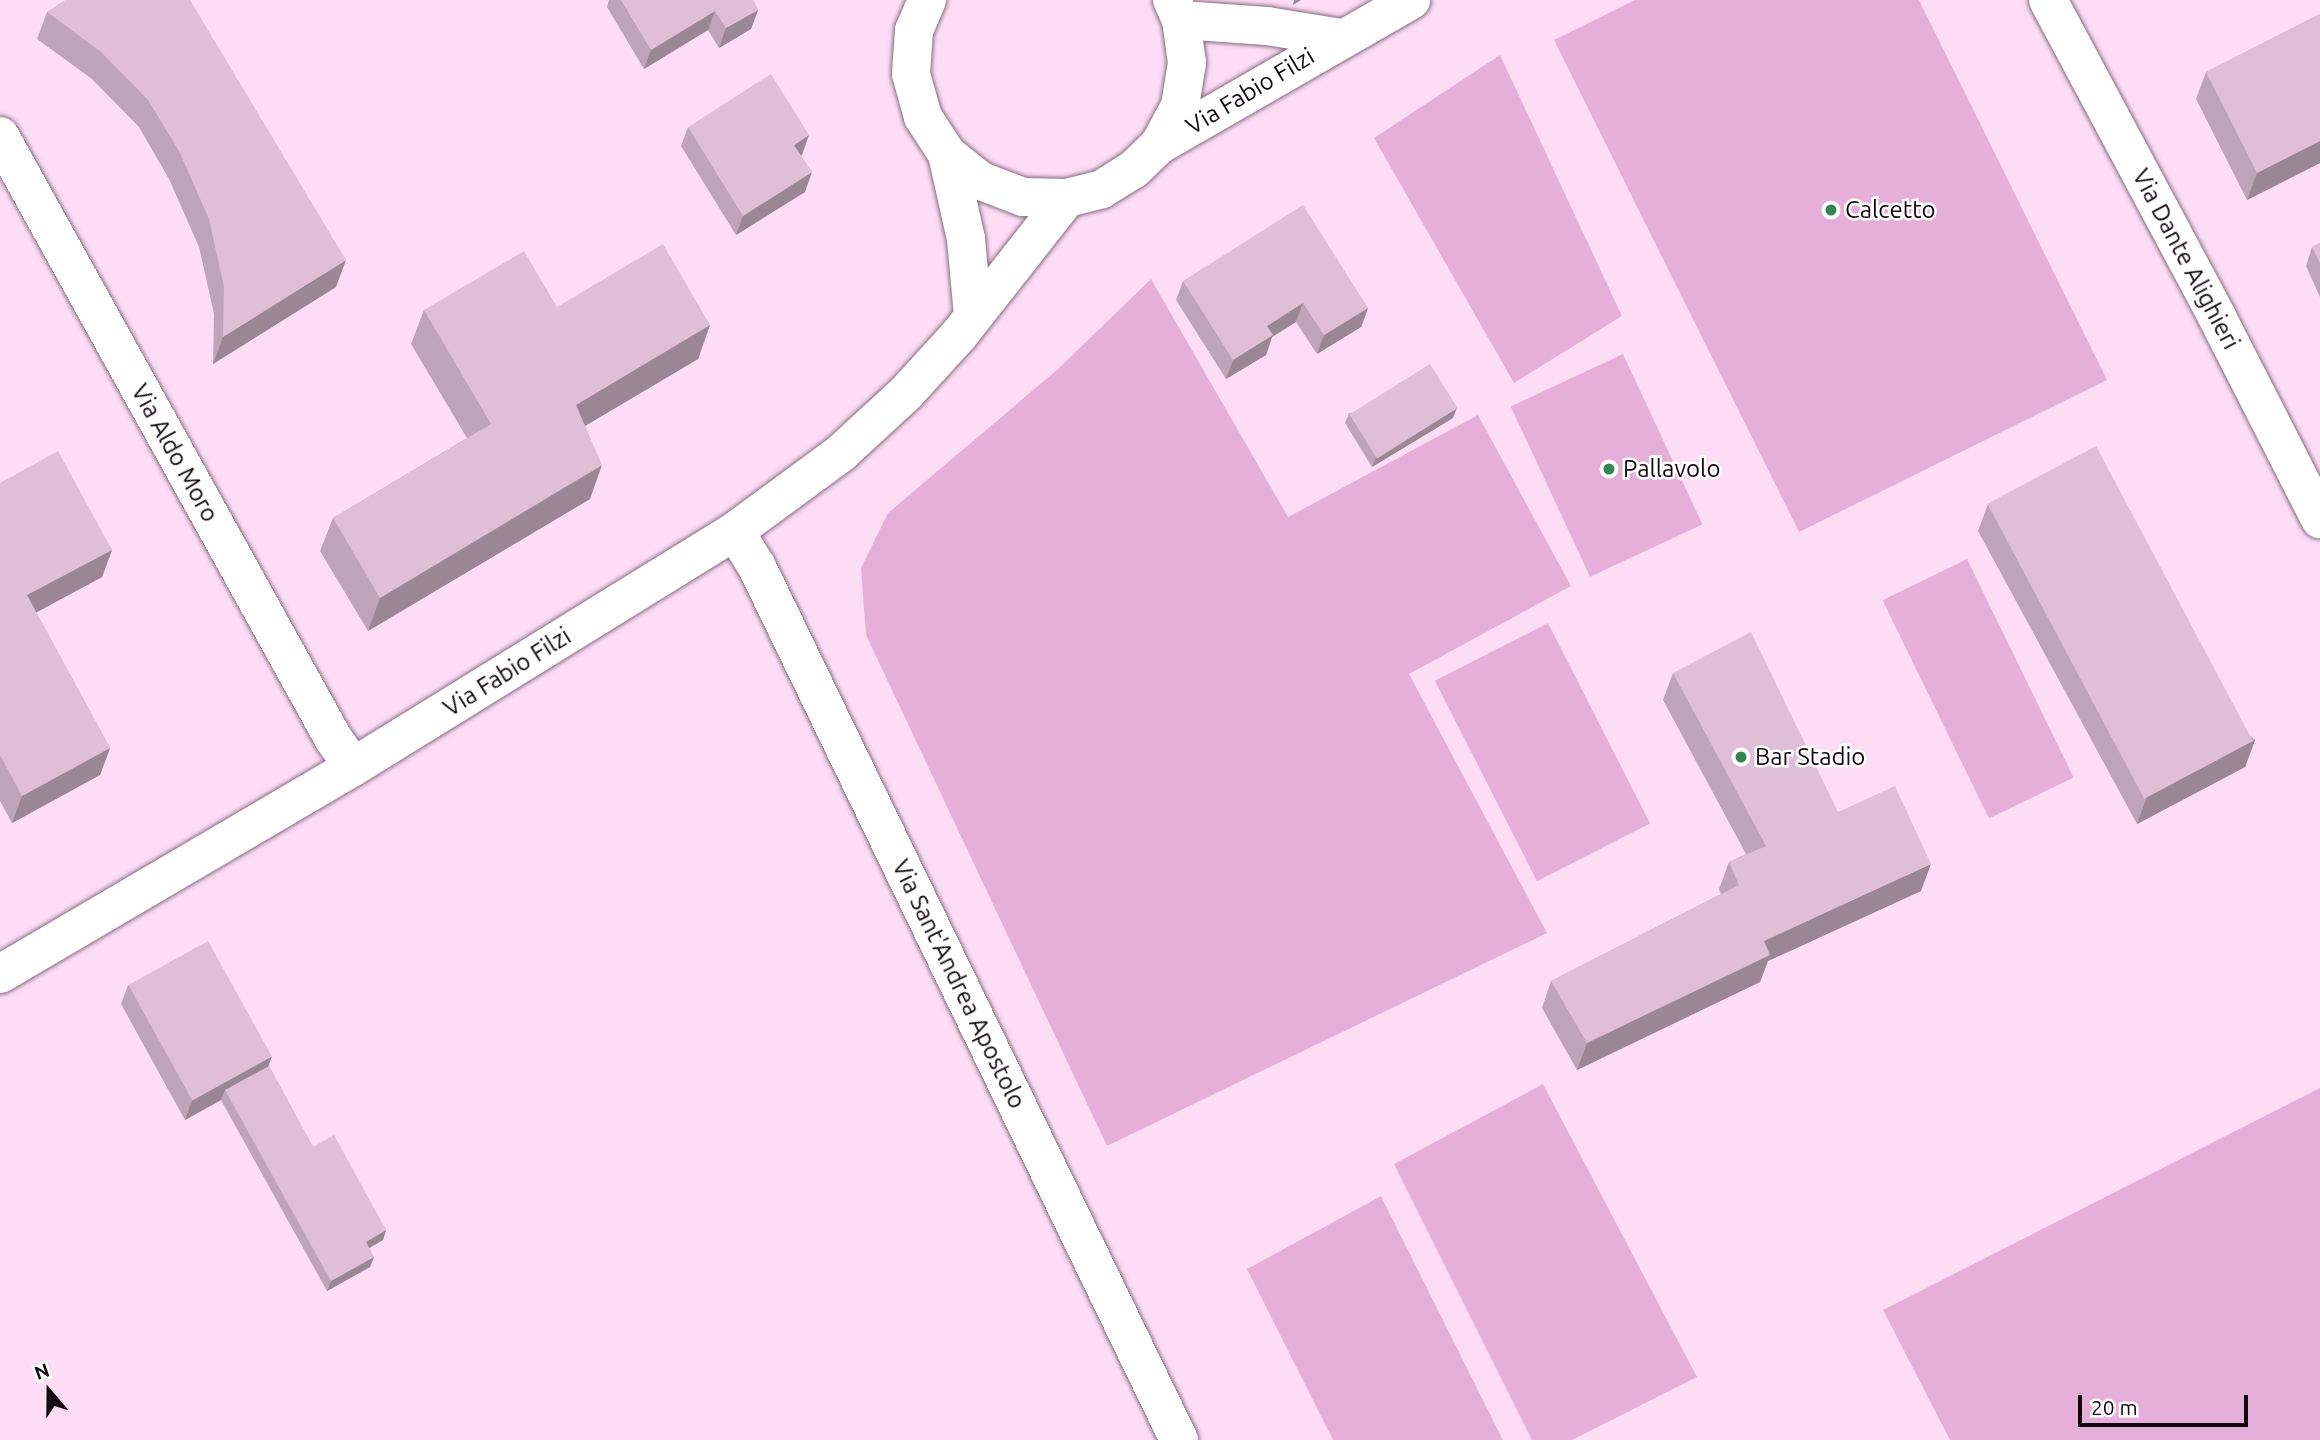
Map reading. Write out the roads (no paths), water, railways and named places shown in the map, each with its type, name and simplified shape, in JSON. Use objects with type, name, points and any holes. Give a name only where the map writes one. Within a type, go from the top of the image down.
[{"type":"street","name":"Via Fabio Filzi","points":[[917,10],[911,74],[923,117],[947,154],[981,181],[1023,197],[1067,198],[1102,189],[1133,170],[1159,145],[1411,0]]},
{"type":"street","name":"Via Dante Alighieri","points":[[2048,0],[2217,317],[2320,519]]},
{"type":"street","name":"Via Fabio Filzi","points":[[1159,145],[1180,106],[1187,64],[1176,10],[1341,38]]},
{"type":"street","name":"Via Aldo Moro","points":[[0,136],[333,738],[353,767]]},
{"type":"street","name":"Via Fabio Filzi","points":[[947,154],[967,239],[973,316]]},
{"type":"street","name":"Via Fabio Filzi","points":[[0,974],[353,767],[735,531],[841,453],[907,392],[973,316],[1067,198]]},
{"type":"street","name":"Via Sant'Andrea Apostolo","points":[[735,531],[757,567],[1179,1440]]},
{"type":"place","name":"Calcetto","points":[[1831,210]]},
{"type":"place","name":"Pallavolo","points":[[1609,469]]},
{"type":"place","name":"Bar Stadio","points":[[1741,757]]}]
